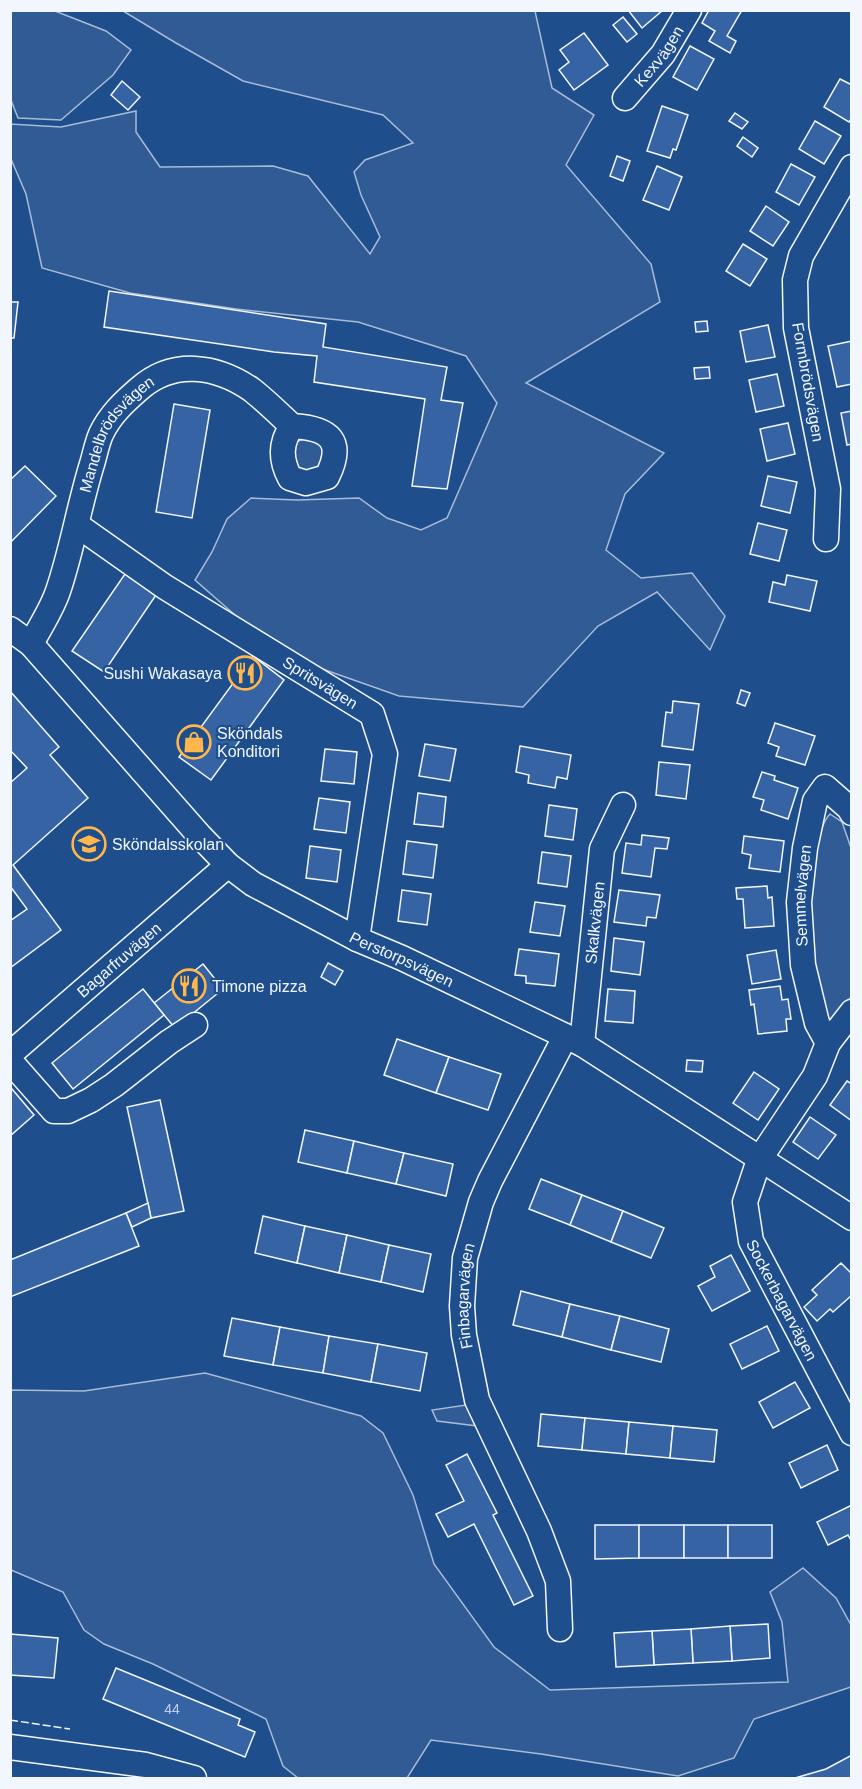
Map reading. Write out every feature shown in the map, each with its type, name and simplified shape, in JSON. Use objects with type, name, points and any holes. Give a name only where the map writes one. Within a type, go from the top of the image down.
[{"type":"street","name":"Kexvägen","points":[[625,98],[663,54],[688,11]]},
{"type":"street","name":"Formbrödsvägen","points":[[826,539],[828,489],[796,328],[795,280],[801,256],[852,167]]},
{"type":"street","name":"Mandelbrödsvägen","points":[[31,644],[57,594],[101,434],[117,408],[146,382],[162,373],[177,369],[193,368],[228,376],[252,390],[292,426]]},
{"type":"street","name":"Spritsvägen","points":[[77,525],[165,587],[372,714],[385,754],[357,939]]},
{"type":"street","name":"Perstorpsvägen","points":[[10,628],[31,644],[199,835],[228,865],[253,884],[357,939],[402,958],[573,1041],[852,1218]]},
{"type":"street","name":"Semmelvägen","points":[[828,1043],[817,1023],[803,966],[800,891],[805,848],[815,801],[825,787],[852,813]]},
{"type":"street","name":"Skalkvägen","points":[[573,1041],[602,849],[623,805]]},
{"type":"street","name":"Bagarfruvägen","points":[[10,1054],[228,865]]},
{"type":"street","points":[[759,1160],[815,1076],[828,1043],[852,1011]]},
{"type":"street","points":[[10,1061],[54,1111],[68,1111],[114,1085],[169,1042],[195,1025]]},
{"type":"street","name":"Finbagarvägen","points":[[560,1629],[558,1581],[535,1521],[477,1400],[464,1335],[462,1306],[465,1258],[481,1202],[490,1181],[573,1041]]},
{"type":"street","name":"Sockerbagarvägen","points":[[759,1160],[745,1202],[751,1241],[852,1433]]},
{"type":"street","points":[[10,1747],[146,1766],[194,1779]]},
{"type":"shaded area","points":[[10,11],[55,11],[106,31],[131,50],[113,75],[61,120],[18,118],[11,100]]},
{"type":"shaded area","points":[[123,11],[535,11],[552,88],[594,115],[566,165],[651,264],[660,302],[526,383],[664,453],[625,494],[606,550],[641,578],[692,573],[725,616],[710,650],[657,592],[598,626],[523,707],[399,696],[297,660],[235,615],[195,580],[212,552],[227,519],[251,498],[297,500],[359,498],[387,518],[421,530],[447,518],[497,403],[466,356],[358,322],[236,309],[130,293],[42,268],[26,194],[11,159],[10,124],[61,127],[136,111],[136,132],[160,167],[273,166],[308,176],[370,254],[380,237],[361,195],[354,172],[365,160],[413,143],[383,115],[243,81]]},
{"type":"shaded area","points":[[306,438],[321,444],[325,461],[312,473],[296,468],[291,452],[296,442]]},
{"type":"shaded area","points":[[830,814],[842,822],[851,848],[852,995],[836,1021],[825,1018],[821,1007],[809,923],[816,849],[820,834]]},
{"type":"shaded area","points":[[205,1373],[361,1416],[383,1433],[413,1495],[434,1564],[494,1647],[550,1690],[788,1682],[782,1622],[770,1592],[803,1568],[836,1598],[851,1625],[851,1687],[754,1719],[734,1758],[678,1776],[541,1754],[431,1740],[407,1778],[298,1778],[283,1766],[266,1719],[153,1664],[104,1644],[84,1630],[63,1592],[11,1570],[11,1390],[84,1391]]},
{"type":"shaded area","points":[[473,1404],[486,1427],[437,1421],[432,1410]]},
{"type":"building","points":[[628,10],[663,10],[642,28]]},
{"type":"building","points":[[709,10],[742,10],[727,36],[736,41],[730,53],[709,41],[715,31],[702,23]]},
{"type":"building","points":[[623,17],[637,34],[627,42],[613,25]]},
{"type":"building","points":[[584,33],[608,65],[574,90],[559,70],[569,62],[560,50]]},
{"type":"building","points":[[690,46],[714,59],[697,90],[673,77]]},
{"type":"building","points":[[840,79],[852,85],[852,118],[849,122],[824,107]]},
{"type":"building","points":[[122,81],[140,97],[128,110],[111,95]]},
{"type":"building","points":[[662,106],[688,115],[676,150],[673,149],[670,158],[647,151]]},
{"type":"building","points":[[735,113],[748,122],[742,129],[729,121]]},
{"type":"building","points":[[815,121],[841,136],[824,164],[799,149]]},
{"type":"building","points":[[743,137],[758,148],[752,157],[737,146]]},
{"type":"building","points":[[617,156],[630,161],[623,181],[610,176]]},
{"type":"building","points":[[791,164],[815,177],[799,205],[776,192]]},
{"type":"building","points":[[657,166],[682,177],[669,210],[643,200]]},
{"type":"building","points":[[766,206],[789,222],[773,246],[750,231]]},
{"type":"building","points":[[743,244],[767,259],[750,286],[726,271]]},
{"type":"building","points":[[109,291],[326,324],[323,347],[447,367],[441,400],[463,403],[447,489],[412,486],[425,399],[314,382],[317,356],[274,352],[104,327]]},
{"type":"building","points":[[10,302],[18,302],[14,338],[10,338]]},
{"type":"building","points":[[707,321],[708,331],[696,332],[695,322]]},
{"type":"building","points":[[768,325],[775,357],[746,362],[740,331]]},
{"type":"building","points":[[852,341],[852,384],[837,387],[828,346]]},
{"type":"building","points":[[709,367],[710,378],[695,379],[694,368]]},
{"type":"building","points":[[777,374],[784,406],[756,412],[749,380]]},
{"type":"building","points":[[174,404],[210,410],[192,518],[156,512]]},
{"type":"building","points":[[852,411],[852,444],[847,445],[841,413]]},
{"type":"building","points":[[788,423],[795,454],[767,461],[760,429]]},
{"type":"building","points":[[25,466],[56,496],[10,543],[10,480]]},
{"type":"building","points":[[768,476],[797,482],[790,513],[761,506]]},
{"type":"building","points":[[758,523],[787,530],[779,561],[750,554]]},
{"type":"building","points":[[125,574],[156,595],[104,672],[72,651]]},
{"type":"building","points":[[787,575],[817,581],[810,611],[769,602],[773,582],[785,585]]},
{"type":"building","points":[[253,656],[284,680],[211,780],[179,757]]},
{"type":"building","points":[[741,690],[750,693],[745,706],[737,703]]},
{"type":"building","points":[[10,691],[59,747],[50,755],[88,798],[13,865],[61,930],[10,968],[10,921],[27,909],[10,886],[10,783],[27,768],[10,750]]},
{"type":"building","points":[[673,701],[699,704],[693,750],[662,746],[666,712],[672,713]]},
{"type":"building","points":[[775,723],[815,736],[805,765],[776,756],[779,747],[768,743]]},
{"type":"building","points":[[425,744],[456,749],[450,781],[419,776]]},
{"type":"building","points":[[520,746],[571,755],[567,779],[557,777],[555,788],[528,783],[529,775],[516,772]]},
{"type":"building","points":[[325,749],[357,752],[354,784],[321,781]]},
{"type":"building","points":[[659,762],[690,765],[686,799],[656,795]]},
{"type":"building","points":[[762,772],[775,776],[774,780],[798,788],[788,819],[761,810],[764,800],[753,797]]},
{"type":"building","points":[[418,793],[446,797],[443,827],[414,824]]},
{"type":"building","points":[[319,798],[350,802],[346,833],[314,829]]},
{"type":"building","points":[[549,805],[577,809],[573,840],[545,836]]},
{"type":"building","points":[[642,835],[669,838],[667,849],[655,848],[651,877],[622,873],[626,843],[641,845]]},
{"type":"building","points":[[744,836],[784,841],[780,872],[749,868],[751,855],[742,853]]},
{"type":"building","points":[[407,841],[437,845],[433,878],[403,874]]},
{"type":"building","points":[[310,846],[341,850],[337,882],[306,878]]},
{"type":"building","points":[[542,852],[571,856],[567,887],[538,883]]},
{"type":"building","points":[[767,886],[768,898],[772,897],[774,926],[745,928],[743,899],[737,899],[736,888]]},
{"type":"building","points":[[402,890],[431,894],[427,925],[398,921]]},
{"type":"building","points":[[619,890],[660,895],[656,918],[647,917],[646,926],[614,922]]},
{"type":"building","points":[[535,902],[565,906],[560,936],[530,932]]},
{"type":"building","points":[[614,938],[644,942],[640,975],[611,971]]},
{"type":"building","points":[[519,949],[559,954],[555,986],[526,983],[526,976],[515,975]]},
{"type":"building","points":[[776,950],[781,979],[752,984],[747,955]]},
{"type":"building","points":[[328,963],[343,971],[335,985],[321,977]]},
{"type":"building","points":[[203,964],[223,989],[175,1028],[154,1003]]},
{"type":"building","points":[[780,986],[782,1000],[788,999],[791,1019],[786,1019],[787,1031],[758,1034],[754,1004],[751,1005],[749,990]]},
{"type":"building","points":[[143,989],[164,1015],[73,1089],[52,1063]]},
{"type":"building","points":[[608,989],[635,991],[633,1023],[605,1021]]},
{"type":"building","points":[[397,1039],[449,1057],[436,1093],[384,1075]]},
{"type":"building","points":[[449,1057],[501,1074],[488,1110],[436,1093]]},
{"type":"building","points":[[687,1060],[703,1061],[702,1072],[686,1071]]},
{"type":"building","points":[[754,1072],[779,1089],[758,1120],[733,1103]]},
{"type":"building","points":[[847,1081],[852,1084],[852,1121],[830,1105]]},
{"type":"building","points":[[12,1089],[34,1115],[10,1136],[10,1091]]},
{"type":"building","points":[[160,1100],[184,1211],[151,1218],[127,1107]]},
{"type":"building","points":[[810,1117],[836,1135],[818,1159],[793,1142]]},
{"type":"building","points":[[305,1130],[354,1141],[347,1173],[298,1162]]},
{"type":"building","points":[[354,1141],[404,1153],[396,1184],[347,1173]]},
{"type":"building","points":[[404,1153],[453,1164],[446,1196],[396,1184]]},
{"type":"building","points":[[541,1179],[582,1195],[570,1225],[529,1209]]},
{"type":"building","points":[[582,1195],[623,1211],[611,1242],[570,1225]]},
{"type":"building","points":[[148,1203],[151,1218],[132,1227],[126,1213]]},
{"type":"building","points":[[623,1211],[664,1228],[651,1258],[611,1242]]},
{"type":"building","points":[[126,1213],[139,1246],[10,1297],[10,1260]]},
{"type":"building","points":[[263,1216],[305,1226],[297,1263],[255,1253]]},
{"type":"building","points":[[305,1226],[347,1235],[339,1273],[297,1263]]},
{"type":"building","points":[[347,1235],[389,1245],[381,1282],[339,1273]]},
{"type":"building","points":[[389,1245],[431,1254],[423,1292],[381,1282]]},
{"type":"building","points":[[731,1255],[750,1291],[712,1311],[698,1286],[715,1277],[710,1266]]},
{"type":"building","points":[[841,1263],[852,1274],[852,1295],[833,1312],[830,1309],[817,1321],[804,1307],[817,1295],[812,1290]]},
{"type":"building","points":[[521,1291],[570,1304],[562,1337],[513,1325]]},
{"type":"building","points":[[570,1304],[620,1316],[611,1350],[562,1337]]},
{"type":"building","points":[[620,1316],[669,1329],[661,1362],[611,1350]]},
{"type":"building","points":[[232,1318],[280,1327],[273,1365],[224,1356]]},
{"type":"building","points":[[767,1326],[779,1351],[742,1369],[730,1344]]},
{"type":"building","points":[[280,1327],[329,1336],[323,1373],[273,1365]]},
{"type":"building","points":[[329,1336],[378,1344],[371,1382],[323,1373]]},
{"type":"building","points":[[378,1344],[427,1353],[420,1391],[371,1382]]},
{"type":"building","points":[[795,1382],[810,1408],[773,1428],[759,1402]]},
{"type":"building","points":[[541,1414],[585,1418],[582,1450],[538,1446]]},
{"type":"building","points":[[585,1418],[629,1422],[626,1454],[582,1450]]},
{"type":"building","points":[[629,1422],[673,1426],[670,1458],[626,1454]]},
{"type":"building","points":[[673,1426],[717,1430],[714,1462],[670,1458]]},
{"type":"building","points":[[827,1445],[838,1470],[801,1488],[789,1463]]},
{"type":"building","points":[[467,1454],[497,1513],[493,1515],[533,1596],[514,1605],[474,1524],[448,1537],[436,1514],[464,1501],[446,1465]]},
{"type":"building","points":[[852,1505],[852,1542],[848,1535],[828,1545],[817,1522]]},
{"type":"building","points":[[595,1525],[639,1525],[639,1558],[595,1559]]},
{"type":"building","points":[[639,1525],[684,1525],[684,1558],[639,1558]]},
{"type":"building","points":[[684,1525],[728,1525],[728,1558],[684,1558]]},
{"type":"building","points":[[728,1525],[772,1525],[772,1558],[728,1558]]},
{"type":"building","points":[[768,1624],[770,1658],[732,1661],[730,1626]]},
{"type":"building","points":[[730,1626],[732,1661],[693,1663],[691,1629]]},
{"type":"building","points":[[691,1629],[693,1663],[654,1665],[652,1631]]},
{"type":"building","points":[[652,1631],[654,1665],[616,1667],[614,1633]]},
{"type":"building","points":[[10,1634],[58,1638],[54,1678],[10,1675]]},
{"type":"building","points":[[116,1668],[240,1719],[238,1725],[255,1732],[245,1757],[103,1699]]},
{"type":"building","points":[[852,1755],[852,1778],[795,1778],[826,1769]]},
{"type":"fence","points":[[10,1720],[70,1729]]},
{"type":"place","name":"Sushi Wakasaya","points":[[245,673]]},
{"type":"place","name":"Sköndals Konditori","points":[[194,742]]},
{"type":"place","name":"Sköndalsskolan","points":[[89,844]]},
{"type":"place","name":"Timone pizza","points":[[189,986]]}]
